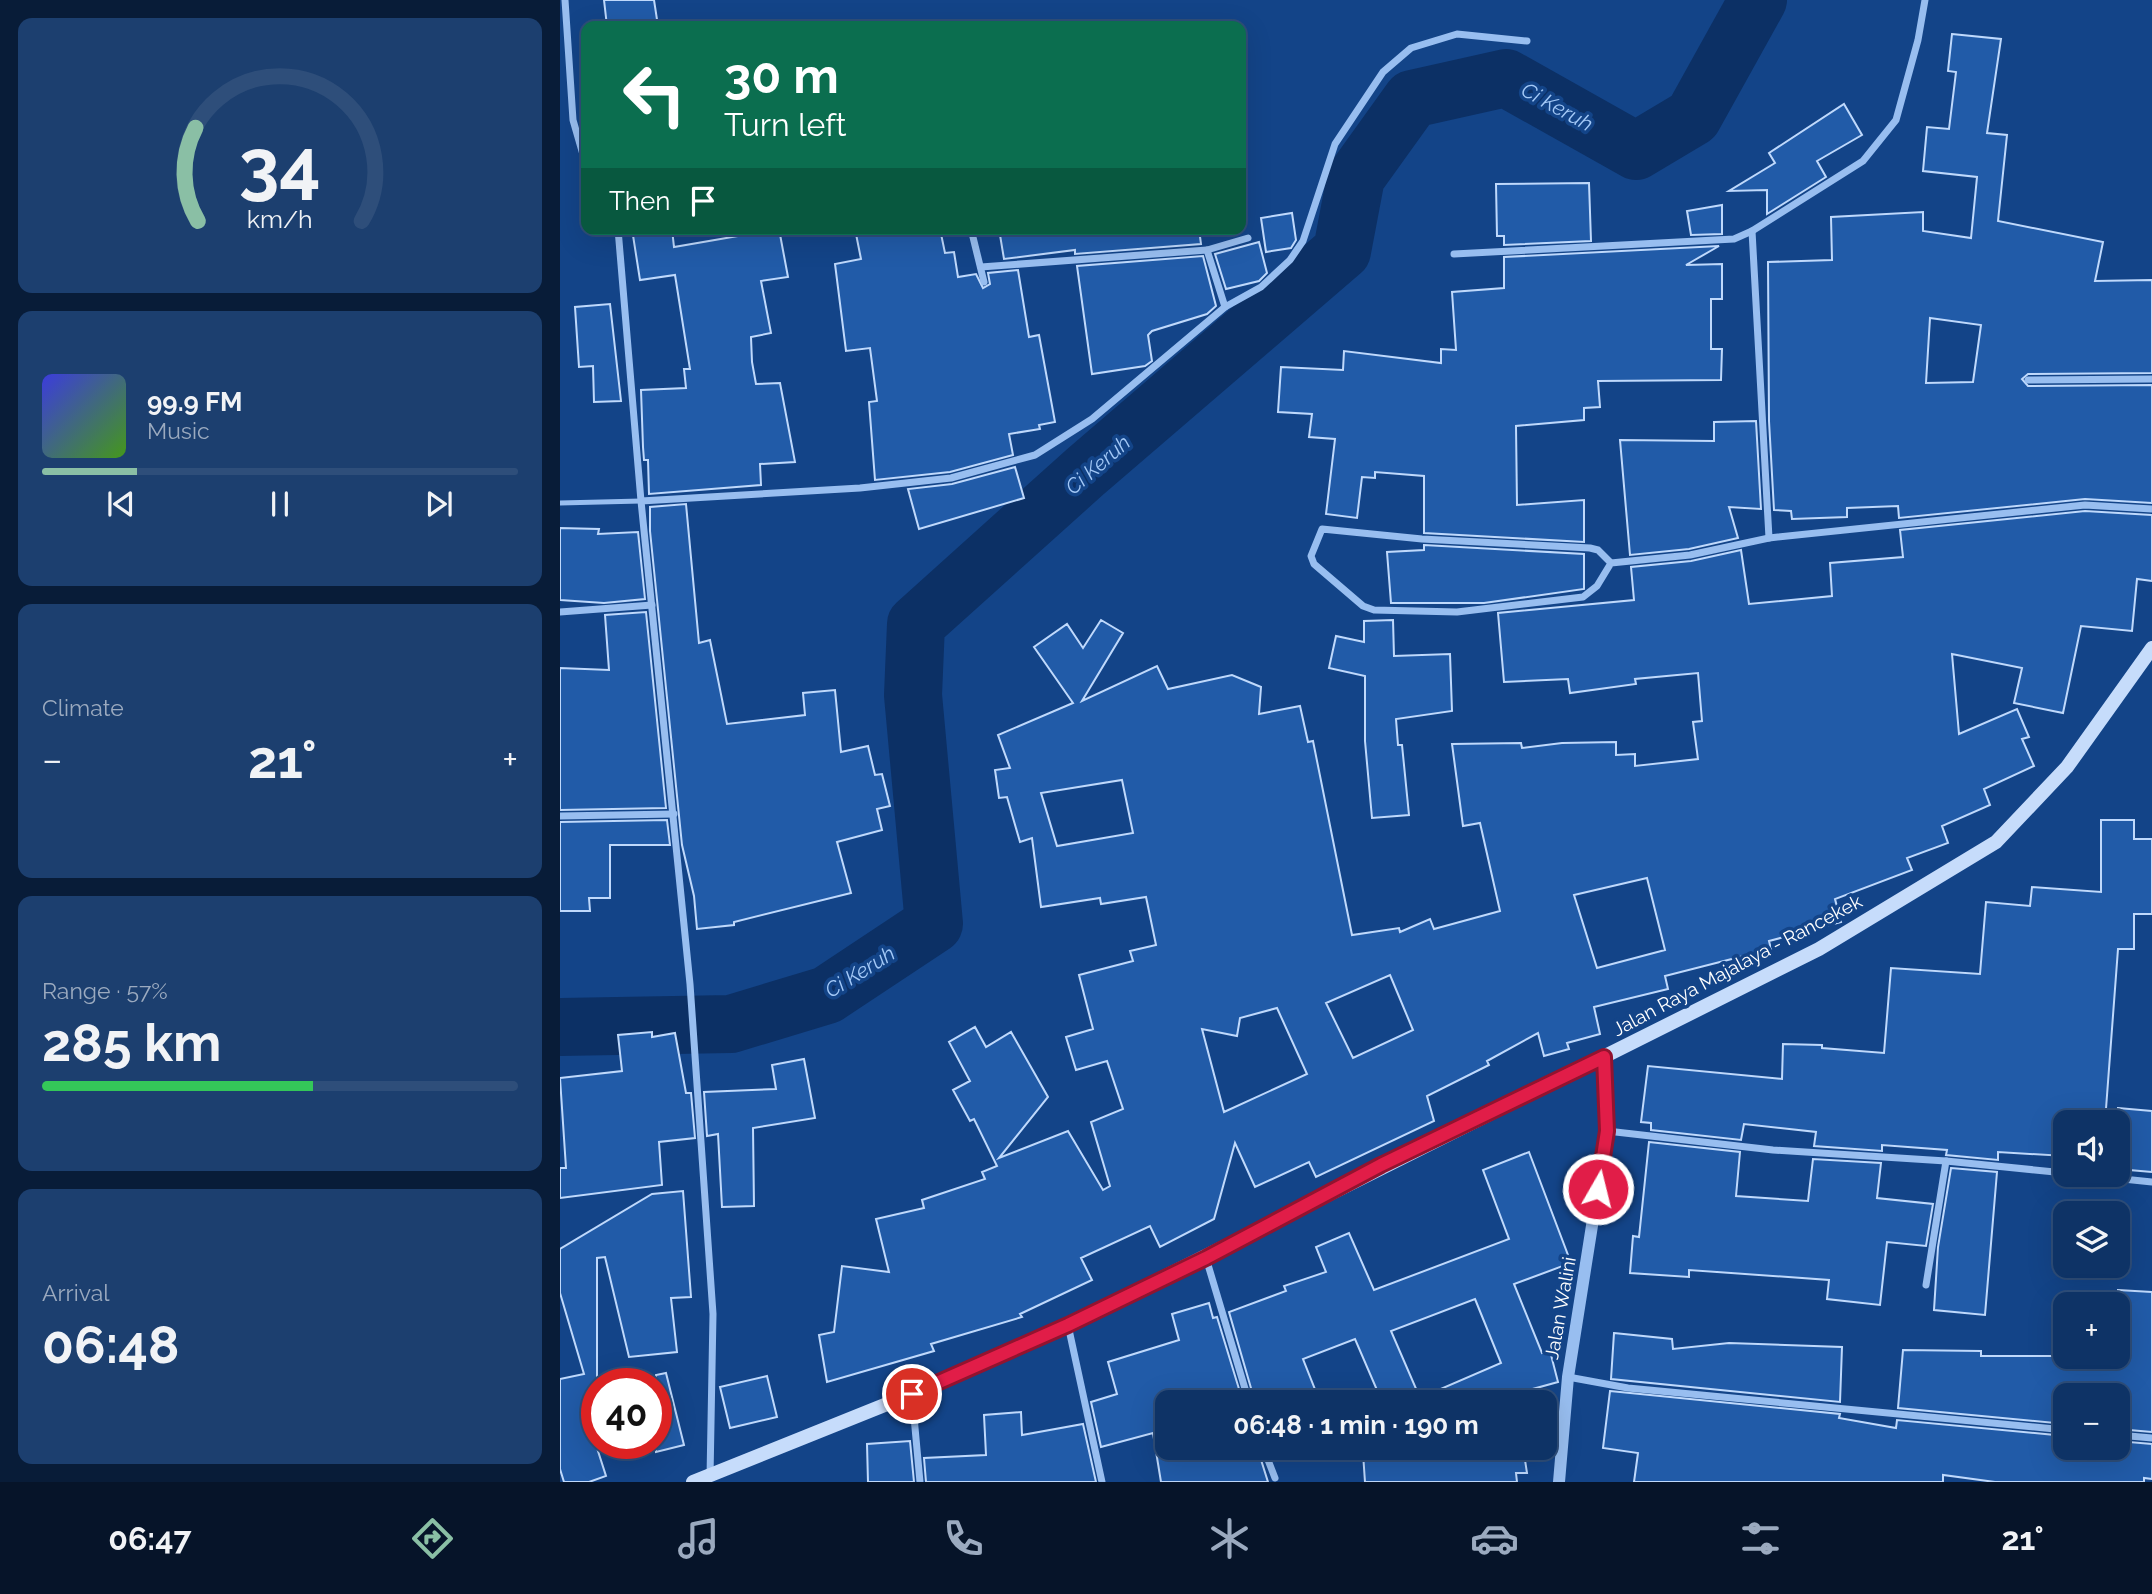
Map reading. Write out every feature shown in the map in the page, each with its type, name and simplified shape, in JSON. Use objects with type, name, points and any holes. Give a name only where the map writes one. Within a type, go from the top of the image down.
[{"type":"main road","name":"Jalan Raya Majalaya - Rancekek","points":[[693,1482],[710,1478],[912,1394],[1068,1325],[1206,1258],[1381,1165],[1604,1057],[1819,948],[1996,842],[2067,767],[2152,648]]},
{"type":"street","points":[[565,0],[573,120],[581,148]]},
{"type":"street","points":[[1454,254],[1734,239],[1752,231],[1863,161],[1896,120],[1918,40],[1925,0]]},
{"type":"street","points":[[642,501],[860,488],[951,478],[1035,455],[1091,419],[1225,307],[1261,287],[1290,260],[1303,241],[1335,144],[1384,72],[1412,48],[1457,34],[1527,41]]},
{"type":"street","points":[[1752,231],[1769,538]]},
{"type":"street","points":[[619,235],[694,1034],[713,1314],[710,1478]]},
{"type":"street","points":[[973,235],[984,282]]},
{"type":"street","points":[[981,267],[1207,250],[1248,238]]},
{"type":"street","points":[[1207,250],[1225,307]]},
{"type":"street","points":[[2028,380],[2152,379]]},
{"type":"street","points":[[1611,563],[1690,555],[1769,538],[2085,505],[2152,509]]},
{"type":"street","points":[[1322,528],[1422,539],[1473,539],[1590,548],[1598,550],[1611,563],[1597,586],[1583,597],[1457,612],[1374,610],[1363,606],[1314,564],[1311,556],[1322,528]]},
{"type":"street","points":[[560,612],[652,605]]},
{"type":"street","points":[[560,816],[674,814]]},
{"type":"street","name":"Jalan Walini","points":[[1559,1482],[1568,1377],[1607,1131],[1604,1057]]},
{"type":"street","points":[[1607,1131],[1773,1150],[1946,1161],[2053,1172]]},
{"type":"street","points":[[1926,1285],[1946,1161]]},
{"type":"street","points":[[2130,1180],[2152,1182]]},
{"type":"street","points":[[1206,1258],[1246,1390]]},
{"type":"street","points":[[1068,1325],[1102,1482]]},
{"type":"street","points":[[1568,1377],[1628,1388],[2053,1429]]},
{"type":"street","points":[[912,1394],[920,1482]]},
{"type":"street","points":[[2130,1436],[2152,1438]]},
{"type":"street","points":[[1268,1460],[1275,1478]]},
{"type":"lane","points":[[560,503],[642,501]]},
{"type":"building","points":[[604,0],[654,0],[657,21],[606,21]]},
{"type":"building","points":[[1952,34],[2001,39],[1987,133],[2007,135],[1998,221],[2103,242],[2095,281],[2152,280],[2152,373],[2028,374],[2022,379],[2028,386],[2152,385],[2152,503],[2085,499],[1899,518],[1898,506],[1847,508],[1847,517],[1792,519],[1791,511],[1774,510],[1769,421],[1768,262],[1832,260],[1831,217],[1923,212],[1923,231],[1971,238],[1977,177],[1923,171],[1927,127],[1949,129],[1956,72],[1948,71]],"holes":[[[1930,318],[1981,325],[1973,382],[1926,383]]]},
{"type":"building","points":[[1844,104],[1862,135],[1817,161],[1826,177],[1767,214],[1767,190],[1729,191],[1775,163],[1769,153]]},
{"type":"building","points":[[1589,183],[1591,241],[1504,245],[1504,236],[1497,236],[1496,184]]},
{"type":"building","points":[[1722,205],[1722,234],[1691,235],[1687,211]]},
{"type":"building","points":[[1292,213],[1296,240],[1291,248],[1266,252],[1261,218]]},
{"type":"building","points":[[633,235],[673,235],[674,247],[744,235],[780,235],[788,277],[761,281],[771,333],[751,337],[752,362],[756,384],[780,383],[795,462],[760,464],[761,485],[649,494],[648,460],[644,460],[641,390],[686,388],[684,369],[690,369],[675,275],[640,280]]},
{"type":"building","points":[[856,235],[941,235],[945,253],[954,252],[958,277],[976,274],[983,288],[990,284],[988,273],[1018,270],[1029,337],[1039,335],[1055,422],[1039,425],[1040,429],[1009,434],[1013,455],[950,472],[875,480],[869,402],[877,401],[870,348],[846,351],[835,264],[861,259]]},
{"type":"building","points":[[1000,235],[1200,235],[1201,244],[1075,254],[1075,250],[1004,259]]},
{"type":"building","points":[[1259,242],[1267,273],[1259,281],[1226,289],[1215,254]]},
{"type":"building","points":[[1719,246],[1686,265],[1722,264],[1722,299],[1711,299],[1711,349],[1722,349],[1721,380],[1598,381],[1600,407],[1584,408],[1584,420],[1516,426],[1517,505],[1584,500],[1584,542],[1424,533],[1424,476],[1375,472],[1375,478],[1362,477],[1357,518],[1326,514],[1335,439],[1309,437],[1312,414],[1278,412],[1281,367],[1343,370],[1344,351],[1441,363],[1441,349],[1456,350],[1452,292],[1504,288],[1504,257]]},
{"type":"building","points":[[1203,256],[1216,306],[1207,314],[1152,331],[1148,335],[1152,361],[1145,366],[1092,374],[1077,266]]},
{"type":"building","points":[[610,304],[621,401],[594,402],[593,366],[579,367],[575,307]]},
{"type":"building","points":[[1756,421],[1761,509],[1729,507],[1738,538],[1689,549],[1630,555],[1620,440],[1714,441],[1714,422]]},
{"type":"building","points":[[1015,467],[1024,498],[919,529],[908,489],[952,484]]},
{"type":"building","points":[[686,504],[699,643],[710,640],[727,724],[805,715],[803,693],[835,690],[841,752],[868,746],[875,775],[882,774],[890,806],[877,809],[882,830],[837,842],[851,893],[734,922],[734,925],[697,929],[694,896],[682,845],[650,531],[650,507]]},
{"type":"building","points":[[2085,511],[2152,515],[2152,581],[2137,579],[2132,631],[2081,626],[2063,713],[2014,703],[2022,668],[1952,654],[1959,734],[2017,709],[2029,737],[2022,739],[2034,766],[1984,789],[1990,805],[1942,826],[1948,843],[1907,858],[1912,870],[1835,899],[1841,922],[1769,941],[1771,949],[1665,976],[1668,989],[1594,1007],[1600,1034],[1567,1043],[1569,1049],[1544,1056],[1538,1033],[1487,1061],[1489,1065],[1427,1096],[1434,1121],[1316,1177],[1309,1162],[1255,1187],[1235,1143],[1214,1219],[1160,1247],[1150,1226],[1081,1258],[1092,1280],[1020,1314],[1022,1317],[931,1344],[934,1351],[827,1382],[819,1335],[834,1332],[842,1266],[889,1272],[876,1219],[924,1208],[922,1200],[985,1179],[982,1172],[997,1166],[974,1119],[970,1121],[953,1090],[970,1081],[949,1042],[975,1027],[986,1047],[1011,1032],[1048,1097],[999,1158],[1068,1131],[1103,1190],[1110,1186],[1091,1122],[1123,1109],[1107,1061],[1076,1070],[1066,1037],[1093,1029],[1079,975],[1133,961],[1130,951],[1156,945],[1146,897],[1101,904],[1100,898],[1041,907],[1032,838],[1020,842],[1007,797],[999,798],[995,770],[1010,768],[998,735],[1073,703],[1034,647],[1067,624],[1083,648],[1101,620],[1123,633],[1082,701],[1157,666],[1168,689],[1232,675],[1261,687],[1259,714],[1300,706],[1308,742],[1313,741],[1352,935],[1399,928],[1400,932],[1430,919],[1434,929],[1500,911],[1480,823],[1463,826],[1452,744],[1521,743],[1522,748],[1562,743],[1616,742],[1616,755],[1635,754],[1635,766],[1698,759],[1693,722],[1702,721],[1698,673],[1635,679],[1636,684],[1570,693],[1568,679],[1504,682],[1498,613],[1634,600],[1631,567],[1691,561],[1741,550],[1749,604],[1832,596],[1830,563],[1903,557],[1900,530]],"holes":[[[1122,780],[1133,833],[1057,846],[1041,793]],[[1647,878],[1665,950],[1597,968],[1574,895]],[[1390,975],[1413,1030],[1353,1058],[1326,1003]],[[1277,1008],[1307,1074],[1224,1112],[1202,1029],[1237,1036],[1240,1018]]]},
{"type":"building","points":[[560,528],[599,529],[598,534],[638,532],[645,599],[604,603],[560,600]]},
{"type":"building","points":[[1424,545],[1584,554],[1584,589],[1484,603],[1391,603],[1387,552],[1424,550]]},
{"type":"building","points":[[646,612],[666,808],[560,810],[560,668],[609,670],[605,615]]},
{"type":"building","points":[[1393,620],[1394,656],[1450,654],[1452,711],[1396,719],[1398,745],[1402,745],[1409,815],[1372,818],[1365,741],[1365,676],[1329,668],[1336,636],[1364,642],[1364,621]]},
{"type":"building","points":[[667,820],[670,845],[610,845],[610,898],[589,898],[590,911],[560,911],[560,822]]},
{"type":"building","points":[[2101,820],[2134,820],[2134,839],[2152,839],[2152,914],[2134,914],[2134,949],[2118,949],[2106,1110],[2053,1110],[2053,1155],[1998,1152],[1998,1160],[1946,1155],[1947,1150],[1882,1145],[1882,1151],[1814,1146],[1816,1132],[1744,1124],[1741,1140],[1651,1130],[1651,1123],[1641,1122],[1648,1066],[1782,1079],[1783,1044],[1822,1045],[1822,1048],[1884,1053],[1891,968],[1980,974],[1986,902],[2030,906],[2032,887],[2101,892]]},
{"type":"building","points":[[652,1032],[652,1037],[675,1033],[686,1093],[691,1093],[695,1138],[659,1142],[662,1185],[560,1198],[560,1168],[566,1168],[560,1078],[622,1071],[618,1035]]},
{"type":"building","points":[[804,1059],[815,1118],[753,1128],[754,1206],[722,1207],[718,1134],[707,1136],[704,1092],[776,1089],[772,1065]]},
{"type":"building","points":[[2118,1108],[2152,1111],[2152,1172],[2130,1170],[2130,1110]]},
{"type":"building","points":[[1649,1142],[1740,1152],[1736,1196],[1808,1201],[1813,1159],[1881,1163],[1877,1198],[1933,1204],[1926,1246],[1887,1242],[1880,1305],[1827,1299],[1829,1280],[1689,1270],[1689,1277],[1630,1273],[1633,1236],[1639,1237]]},
{"type":"building","points":[[1529,1152],[1571,1263],[1514,1284],[1542,1353],[1550,1351],[1558,1382],[1529,1390],[1439,1390],[1501,1363],[1475,1299],[1391,1331],[1417,1390],[1377,1390],[1355,1339],[1303,1359],[1315,1390],[1252,1390],[1229,1312],[1286,1291],[1284,1286],[1326,1272],[1316,1247],[1349,1233],[1374,1290],[1509,1239],[1483,1170]]},
{"type":"building","points":[[1951,1168],[1997,1172],[1985,1315],[1934,1310],[1938,1247]]},
{"type":"building","points":[[683,1191],[691,1297],[671,1298],[677,1352],[629,1357],[605,1257],[597,1258],[597,1368],[582,1368],[560,1293],[560,1249],[652,1194]]},
{"type":"building","points":[[2118,1290],[2152,1292],[2152,1432],[2130,1430],[2130,1383],[2053,1383],[2053,1423],[1898,1408],[1903,1350],[1981,1351],[1981,1356],[2053,1356],[2053,1369],[2130,1369],[2130,1292]]},
{"type":"building","points":[[1209,1303],[1213,1318],[1217,1317],[1239,1390],[1155,1390],[1155,1445],[1153,1433],[1101,1447],[1091,1402],[1117,1394],[1108,1362],[1179,1340],[1172,1314]]},
{"type":"building","points":[[1614,1333],[1672,1339],[1673,1349],[1729,1343],[1842,1347],[1840,1402],[1611,1379]]},
{"type":"building","points":[[581,1375],[581,1459],[601,1459],[606,1476],[589,1482],[564,1482],[560,1469],[560,1379]]},
{"type":"building","points":[[767,1376],[777,1417],[730,1428],[720,1387]]},
{"type":"building","points":[[1610,1391],[1840,1414],[1839,1418],[1896,1428],[1897,1420],[2053,1435],[2053,1460],[2130,1460],[2130,1442],[2152,1444],[2152,1479],[2144,1478],[2144,1482],[1995,1482],[1943,1475],[1943,1482],[1634,1482],[1638,1453],[1603,1448]]},
{"type":"building","points":[[672,1397],[684,1445],[672,1448]]},
{"type":"building","points":[[1021,1412],[1022,1435],[1083,1424],[1096,1482],[926,1482],[924,1458],[986,1455],[984,1415]]},
{"type":"building","points":[[910,1441],[914,1482],[868,1482],[867,1444]]},
{"type":"building","points":[[1157,1460],[1261,1460],[1268,1482],[1161,1482]]},
{"type":"building","points":[[1363,1460],[1525,1460],[1527,1473],[1516,1473],[1517,1482],[1365,1482]]},
{"type":"waterway","name":"Ci Keruh","points":[[560,1027],[731,1024],[827,995],[934,924],[913,695],[916,624],[1085,472],[1342,251],[1356,177],[1412,99],[1506,78],[1636,151],[1693,117],[1758,0]]},
{"type":"route","points":[[912,1394],[1068,1325],[1206,1258],[1381,1165],[1604,1057],[1607,1131],[1598,1189]]}]
